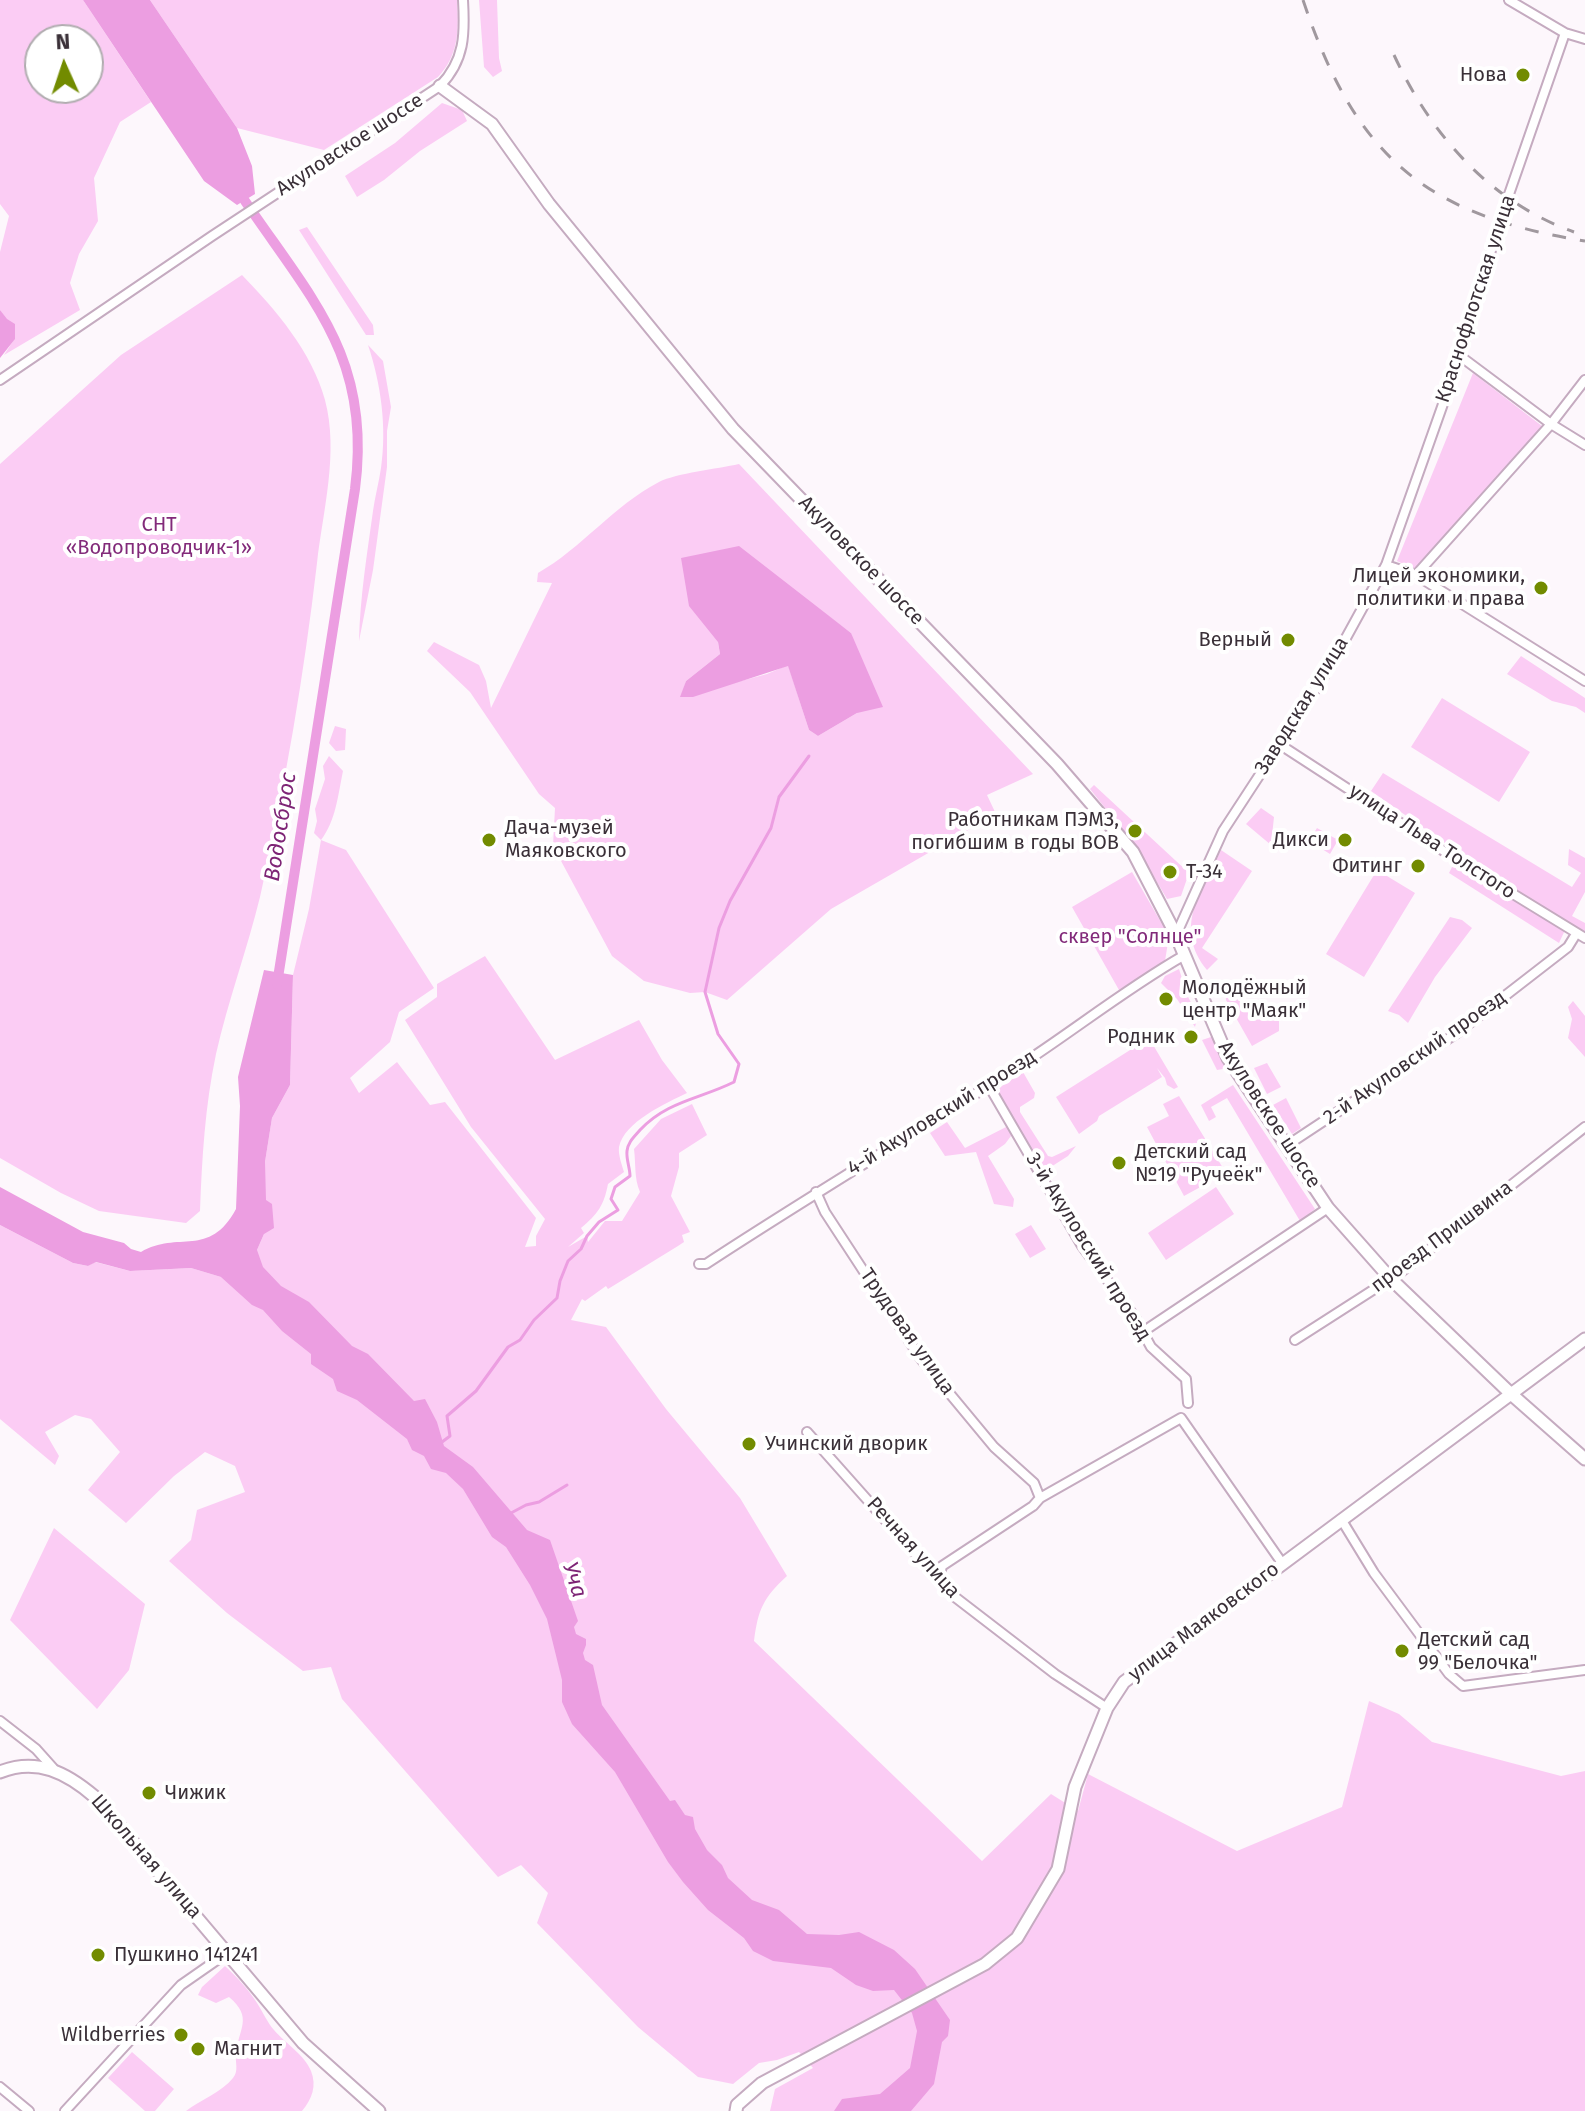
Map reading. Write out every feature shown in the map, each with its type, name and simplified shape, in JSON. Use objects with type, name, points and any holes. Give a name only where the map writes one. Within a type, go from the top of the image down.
[{"type":"street","points":[[440,86],[449,77],[461,55],[465,31],[463,0]]},
{"type":"street","points":[[1509,0],[1565,33],[1585,39]]},
{"type":"street","name":"Краснофлотская улица","points":[[1386,565],[1460,356],[1499,223],[1565,33]]},
{"type":"street","name":"Акуловское шоссе","points":[[0,380],[440,86],[492,124],[549,204],[733,429],[1057,764],[1133,852],[1176,935],[1228,1058],[1328,1208],[1390,1278],[1510,1393],[1585,1459]]},
{"type":"street","points":[[1460,356],[1551,424],[1585,445]]},
{"type":"street","points":[[1416,575],[1551,424],[1585,380]]},
{"type":"street","points":[[1386,565],[1416,575],[1585,681]]},
{"type":"street","name":"Заводская улица","points":[[1176,935],[1223,831],[1330,667],[1386,565]]},
{"type":"street","name":"улица Льва Толстого","points":[[1279,744],[1580,936]]},
{"type":"street","name":"2-й Акуловский проезд","points":[[1286,1146],[1457,1033],[1580,936]]},
{"type":"street","name":"4-й Акуловский проезд","points":[[699,1264],[706,1264],[989,1086],[1183,956]]},
{"type":"street","name":"3-й Акуловский проезд","points":[[989,1086],[1082,1246],[1144,1331],[1151,1347],[1186,1379],[1188,1403]]},
{"type":"street","name":"проезд Пришвина","points":[[1295,1340],[1390,1278],[1585,1127]]},
{"type":"street","name":"Трудовая улица","points":[[816,1192],[825,1212],[921,1359],[994,1447],[1034,1483],[1040,1498]]},
{"type":"street","points":[[1144,1331],[1328,1208]]},
{"type":"street","name":"улица Маяковского","points":[[736,2111],[737,2105],[762,2083],[985,1964],[1017,1938],[1058,1869],[1075,1787],[1107,1708],[1124,1682],[1585,1339]]},
{"type":"street","points":[[939,1578],[942,1566],[1033,1506],[1040,1498],[1181,1418],[1282,1563]]},
{"type":"street","name":"Речная улица","points":[[807,1432],[951,1594],[1055,1674],[1107,1708]]},
{"type":"street","points":[[1341,1519],[1374,1573],[1449,1674],[1463,1686],[1585,1670]]},
{"type":"street","name":"Школьная улица","points":[[0,1721],[36,1749],[53,1768],[79,1783],[95,1797],[303,2043],[379,2111]]},
{"type":"street","points":[[0,1772],[33,1766],[53,1768]]},
{"type":"street","points":[[65,2111],[181,1985],[227,1953]]},
{"type":"street","points":[[0,2087],[29,2111]]},
{"type":"green space","points":[[0,0],[83,0],[99,24],[24,24],[24,104],[104,104],[104,32],[151,102],[120,122],[94,178],[98,221],[79,254],[70,283],[80,310],[4,355],[15,338],[0,310],[0,252],[9,216],[0,204]]},
{"type":"green space","points":[[150,0],[457,0],[457,31],[454,51],[438,77],[324,150],[237,128]]},
{"type":"green space","points":[[479,0],[497,0],[502,71],[493,77],[484,67]]},
{"type":"green space","points":[[442,103],[462,110],[467,121],[357,197],[345,176],[395,143]]},
{"type":"green space","points":[[307,227],[373,325],[374,335],[366,335],[299,230]]},
{"type":"green space","name":"СНТ «Водопроводчик-1»","points":[[242,275],[280,317],[311,365],[325,400],[329,420],[330,461],[286,772],[260,897],[216,1054],[205,1132],[200,1211],[186,1223],[99,1211],[0,1158],[0,464],[121,355]]},
{"type":"green space","points":[[368,345],[383,361],[391,407],[387,467],[373,570],[359,641],[364,576],[383,437],[379,390]]},
{"type":"green space","points":[[1473,373],[1542,426],[1414,569],[1397,561]]},
{"type":"green space","points":[[739,464],[1033,774],[987,795],[996,814],[831,909],[727,1000],[705,992],[690,993],[644,981],[612,956],[553,846],[555,808],[539,794],[470,692],[427,651],[434,642],[479,665],[486,681],[491,708],[552,583],[537,582],[538,573],[569,552],[627,503],[659,482]],"holes":[[[820,610],[851,633],[857,713],[818,736],[809,730],[788,665],[767,674],[681,697],[686,681],[720,654],[718,642]]]},
{"type":"green space","points":[[1521,656],[1585,698],[1585,713],[1576,707],[1552,701],[1507,674]]},
{"type":"green space","points":[[1442,698],[1530,752],[1499,802],[1411,747]]},
{"type":"green space","points":[[335,726],[346,729],[345,750],[336,751],[329,743]]},
{"type":"green space","points":[[329,756],[343,771],[333,816],[321,840],[314,833],[317,821],[315,809],[325,779],[323,766]]},
{"type":"green space","points":[[1383,773],[1572,887],[1581,873],[1568,865],[1569,849],[1585,858],[1585,892],[1572,916],[1585,923],[1585,931],[1579,937],[1566,928],[1559,943],[1449,873],[1456,859],[1550,917],[1371,791]]},
{"type":"green space","points":[[1094,785],[1189,873],[1181,896],[1167,899],[1136,847],[1090,789]]},
{"type":"green space","points":[[1261,808],[1274,817],[1271,845],[1246,824]]},
{"type":"green space","points":[[1317,828],[1338,840],[1330,854],[1309,841]]},
{"type":"green space","points":[[321,840],[346,850],[434,988],[399,1012],[390,1042],[350,1078],[359,1093],[397,1062],[430,1105],[445,1102],[536,1218],[525,1247],[536,1246],[536,1236],[545,1219],[471,1127],[405,1020],[437,997],[437,984],[485,956],[555,1060],[639,1020],[662,1060],[687,1093],[647,1114],[622,1138],[619,1147],[624,1172],[608,1184],[599,1209],[581,1228],[584,1233],[568,1247],[587,1236],[588,1242],[605,1221],[622,1221],[640,1192],[634,1149],[661,1119],[692,1104],[707,1135],[679,1153],[679,1167],[671,1196],[690,1232],[682,1235],[684,1242],[678,1246],[608,1289],[606,1286],[585,1301],[582,1299],[571,1320],[606,1327],[666,1409],[740,1498],[787,1576],[763,1605],[754,1641],[982,1861],[1051,1794],[1078,1811],[1088,1774],[1237,1851],[1342,1807],[1369,1701],[1399,1714],[1432,1742],[1561,1776],[1585,1771],[1585,2111],[770,2111],[775,2089],[813,2068],[799,2052],[759,2063],[733,2084],[698,2077],[638,2027],[537,1923],[548,1893],[521,1865],[498,1877],[342,1699],[331,1667],[303,1671],[227,1613],[169,1561],[191,1540],[197,1510],[245,1492],[235,1466],[205,1452],[174,1476],[126,1523],[88,1490],[120,1452],[91,1419],[75,1415],[45,1432],[59,1456],[55,1465],[0,1419],[0,1225],[73,1263],[88,1266],[95,1262],[130,1271],[191,1268],[221,1277],[257,1250],[264,1234],[265,1162],[272,1118],[290,1085],[293,975]]},
{"type":"green space","points":[[1221,850],[1252,871],[1202,948],[1218,959],[1207,970],[1197,954],[1191,924],[1199,895]]},
{"type":"green space","points":[[1377,870],[1415,893],[1364,977],[1326,954]]},
{"type":"green space","name":"сквер \"Солнце\"","points":[[1132,872],[1169,936],[1165,961],[1119,990],[1072,907]]},
{"type":"green space","points":[[1450,917],[1462,920],[1472,928],[1435,977],[1408,1023],[1388,1011]]},
{"type":"green space","points":[[1179,969],[1198,1015],[1195,1027],[1177,999],[1161,983],[1165,976]]},
{"type":"green space","points":[[1225,988],[1279,1021],[1279,1031],[1252,1046],[1226,1000]]},
{"type":"green space","points":[[1573,1001],[1585,1016],[1585,1057],[1568,1038],[1572,1019],[1568,1007]]},
{"type":"green space","points":[[1211,1037],[1216,1040],[1229,1068],[1217,1070],[1202,1040]]},
{"type":"green space","points":[[1149,1038],[1178,1087],[1174,1089],[1167,1085],[1157,1068],[1162,1077],[1099,1116],[1079,1134],[1056,1097]]},
{"type":"green space","points":[[1267,1063],[1281,1087],[1267,1094],[1254,1068]]},
{"type":"green space","points":[[1023,1072],[1035,1093],[1034,1098],[1020,1107],[1020,1112],[1048,1156],[1076,1146],[1068,1156],[1043,1172],[999,1099],[999,1088]]},
{"type":"green space","points":[[1233,1085],[1315,1209],[1300,1221],[1227,1098],[1211,1107],[1216,1117],[1209,1121],[1201,1105]]},
{"type":"green space","points":[[1179,1096],[1226,1173],[1184,1196],[1147,1127],[1169,1116],[1163,1104]]},
{"type":"green space","points":[[1286,1098],[1301,1128],[1292,1134],[1273,1105]]},
{"type":"green space","points":[[947,1122],[965,1148],[1008,1126],[1011,1136],[988,1156],[1014,1199],[1013,1207],[994,1204],[976,1152],[945,1156],[930,1133]]},
{"type":"green space","points":[[1216,1187],[1234,1214],[1166,1260],[1148,1233]]},
{"type":"green space","points":[[1031,1225],[1046,1249],[1030,1258],[1015,1234]]},
{"type":"green space","points":[[54,1528],[145,1604],[129,1670],[97,1709],[10,1620]]},
{"type":"green space","points":[[225,1966],[250,1993],[274,2030],[308,2065],[313,2087],[302,2111],[186,2111],[223,2088],[236,2073],[237,2045],[243,2024],[241,2011],[229,1997],[216,2003],[198,1995],[202,1987]]},
{"type":"green space","points":[[132,2052],[174,2089],[155,2111],[145,2111],[108,2078]]},
{"type":"shaded area","points":[[83,0],[150,0],[237,128],[252,166],[255,194],[237,205],[204,181],[104,31],[104,24],[99,24]]},
{"type":"shaded area","points":[[0,310],[15,324],[15,339],[0,358]]},
{"type":"shaded area","points":[[739,546],[851,633],[883,707],[857,713],[818,736],[809,730],[788,666],[693,697],[680,697],[686,681],[720,654],[718,642],[689,606],[681,558]]},
{"type":"shaded area","points":[[264,970],[293,975],[290,1085],[272,1118],[265,1162],[266,1200],[272,1204],[274,1228],[264,1234],[257,1250],[263,1267],[281,1286],[309,1302],[352,1346],[368,1354],[414,1401],[425,1399],[437,1422],[444,1446],[473,1467],[527,1530],[550,1540],[578,1621],[574,1627],[576,1634],[586,1639],[583,1653],[585,1660],[593,1665],[602,1705],[670,1801],[675,1800],[685,1815],[693,1817],[695,1829],[707,1850],[722,1865],[728,1878],[752,1900],[779,1910],[807,1934],[859,1932],[894,1950],[915,1969],[950,2020],[948,2036],[942,2042],[934,2084],[911,2111],[834,2111],[842,2099],[880,2094],[910,2068],[917,2031],[912,2013],[894,1990],[873,1991],[856,1985],[831,1968],[773,1961],[753,1951],[744,1938],[708,1910],[683,1882],[615,1772],[572,1724],[562,1702],[562,1680],[547,1619],[506,1547],[492,1537],[463,1489],[446,1473],[431,1469],[424,1456],[412,1450],[407,1439],[357,1400],[337,1391],[333,1379],[311,1364],[311,1354],[221,1277],[191,1268],[130,1271],[96,1262],[88,1266],[73,1263],[0,1225],[0,1187],[83,1232],[124,1243],[141,1252],[168,1243],[204,1239],[226,1224],[236,1209],[240,1106],[238,1077]]},
{"type":"waterway","name":"Водосброс","points":[[245,201],[314,302],[332,334],[346,367],[355,403],[358,443],[355,489],[277,984]]},
{"type":"waterway","points":[[442,1442],[450,1436],[447,1416],[476,1391],[508,1347],[520,1340],[534,1320],[557,1298],[568,1261],[581,1249],[599,1222],[618,1210],[611,1199],[615,1187],[630,1176],[627,1151],[634,1137],[661,1113],[734,1082],[739,1064],[718,1034],[705,992],[719,928],[730,901],[771,828],[779,797],[809,756]]},
{"type":"waterway","points":[[511,1513],[539,1502],[567,1485]]},
{"type":"railway","points":[[1303,0],[1323,54],[1346,99],[1372,138],[1403,169],[1438,194],[1480,214],[1529,230],[1585,241]]},
{"type":"railway","points":[[1394,55],[1426,112],[1466,162],[1516,203],[1574,232]]},
{"type":"place","name":"Нова","points":[[1523,75]]},
{"type":"place","name":"Лицей экономики, политики и права","points":[[1541,588]]},
{"type":"place","name":"Верный","points":[[1288,640]]},
{"type":"place","name":"Работникам ПЭМЗ, погибшим в годы ВОВ","points":[[1135,831]]},
{"type":"place","name":"Дача-музей Маяковского","points":[[489,840]]},
{"type":"place","name":"Дикси","points":[[1345,840]]},
{"type":"place","name":"Фитинг","points":[[1418,866]]},
{"type":"place","name":"Т-34","points":[[1170,872]]},
{"type":"place","name":"Молодёжный центр \"Маяк\"","points":[[1166,999]]},
{"type":"place","name":"Родник","points":[[1191,1037]]},
{"type":"place","name":"Детский сад №19 \"Ручеёк\"","points":[[1119,1163]]},
{"type":"place","name":"Учинский дворик","points":[[749,1444]]},
{"type":"place","name":"Детский сад 99 \"Белочка\"","points":[[1402,1651]]},
{"type":"place","name":"Чижик","points":[[149,1793]]},
{"type":"place","name":"Пушкино 141241","points":[[98,1955]]},
{"type":"place","name":"Wildberries","points":[[181,2035]]},
{"type":"place","name":"Магнит","points":[[198,2049]]},
{"type":"water label","name":"Уча","points":[[574,1580]]}]
